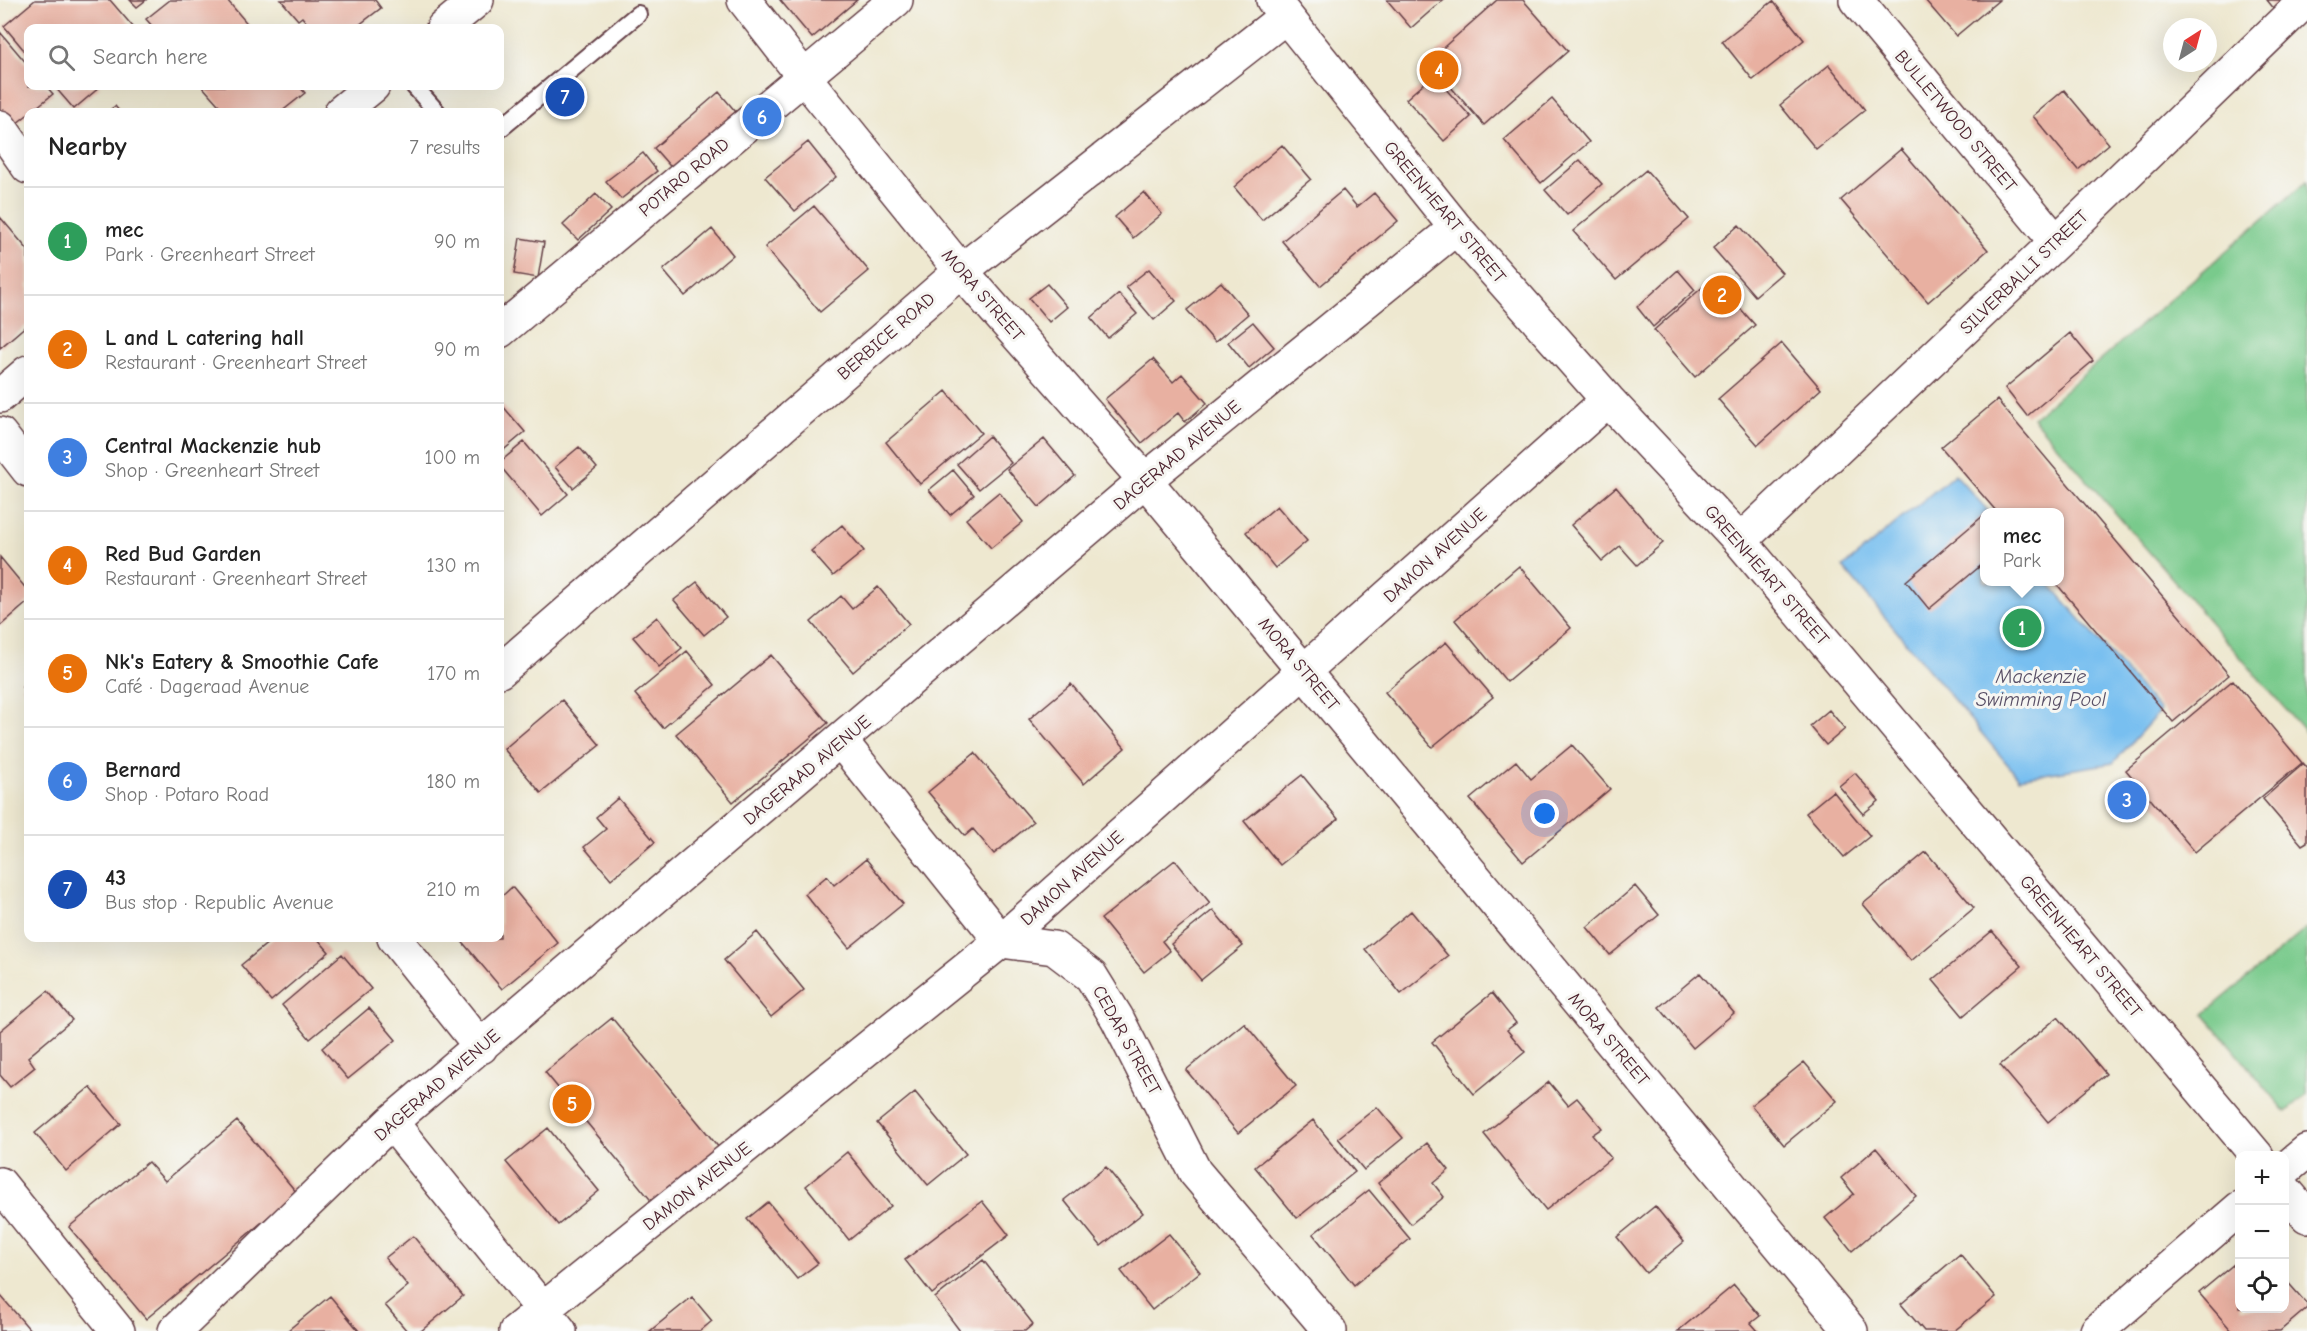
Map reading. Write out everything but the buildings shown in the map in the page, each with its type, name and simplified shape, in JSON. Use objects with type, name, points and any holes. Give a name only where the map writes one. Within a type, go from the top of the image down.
[{"type":"street","points":[[448,24],[477,0]]},
{"type":"street","name":"MORA STREET","points":[[744,0],[961,271],[1145,480],[1851,1331]]},
{"type":"street","name":"POTARO ROAD","points":[[504,328],[896,0]]},
{"type":"street","name":"BULLETWOOD STREET","points":[[1856,0],[2056,242]]},
{"type":"street","name":"SILVERBALLI STREET","points":[[1740,541],[2056,242],[2306,0]]},
{"type":"street","name":"GREENHEART STREET","points":[[1279,8],[1456,228],[1608,400],[1740,541],[2254,1151]]},
{"type":"street","name":"BERBICE ROAD","points":[[504,668],[961,271],[1279,8]]},
{"type":"street","points":[[346,108],[369,90]]},
{"type":"street","points":[[0,128],[24,161]]},
{"type":"street","name":"DAGERAAD AVENUE","points":[[175,1331],[391,1122],[1145,480],[1456,228]]},
{"type":"street","points":[[0,396],[24,375]]},
{"type":"street","name":"DAMON AVENUE","points":[[516,1331],[550,1320],[723,1167],[1001,941],[1608,400]]},
{"type":"street","points":[[0,434],[24,465]]},
{"type":"street","points":[[840,741],[1001,941]]},
{"type":"street","name":"CEDAR STREET","points":[[1001,941],[1054,948],[1091,976],[1117,1018],[1195,1172],[1330,1331]]},
{"type":"street","points":[[397,942],[481,1047]]},
{"type":"street","points":[[391,1122],[550,1320]]},
{"type":"street","points":[[2289,1166],[2307,1151]]},
{"type":"street","points":[[0,1184],[118,1331]]},
{"type":"street","points":[[2289,1195],[2307,1216]]},
{"type":"street","points":[[2097,1331],[2235,1212]]},
{"type":"lane","points":[[504,126],[638,14]]},
{"type":"lane","points":[[418,90],[433,108]]},
{"type":"green space","points":[[2307,181],[2307,734],[2033,418]]},
{"type":"green space","points":[[2307,928],[2307,1094],[2286,1112],[2204,1014]]},
{"type":"water","name":"Mackenzie Swimming Pool","points":[[1955,474],[1985,508],[1980,508],[1980,586],[2051,586],[2160,711],[2113,763],[2019,778],[1843,567]]},
{"type":"place","name":"Red Bud Garden","points":[[1439,70]]},
{"type":"place","name":"43","points":[[565,97]]},
{"type":"place","name":"Bernard","points":[[762,117]]},
{"type":"place","name":"L and L catering hall","points":[[1722,295]]},
{"type":"place","name":"mec","points":[[2022,628]]},
{"type":"place","name":"Central Mackenzie hub","points":[[2127,800]]},
{"type":"place","name":"Nk's Eatery & Smoothie Cafe","points":[[572,1104]]}]
